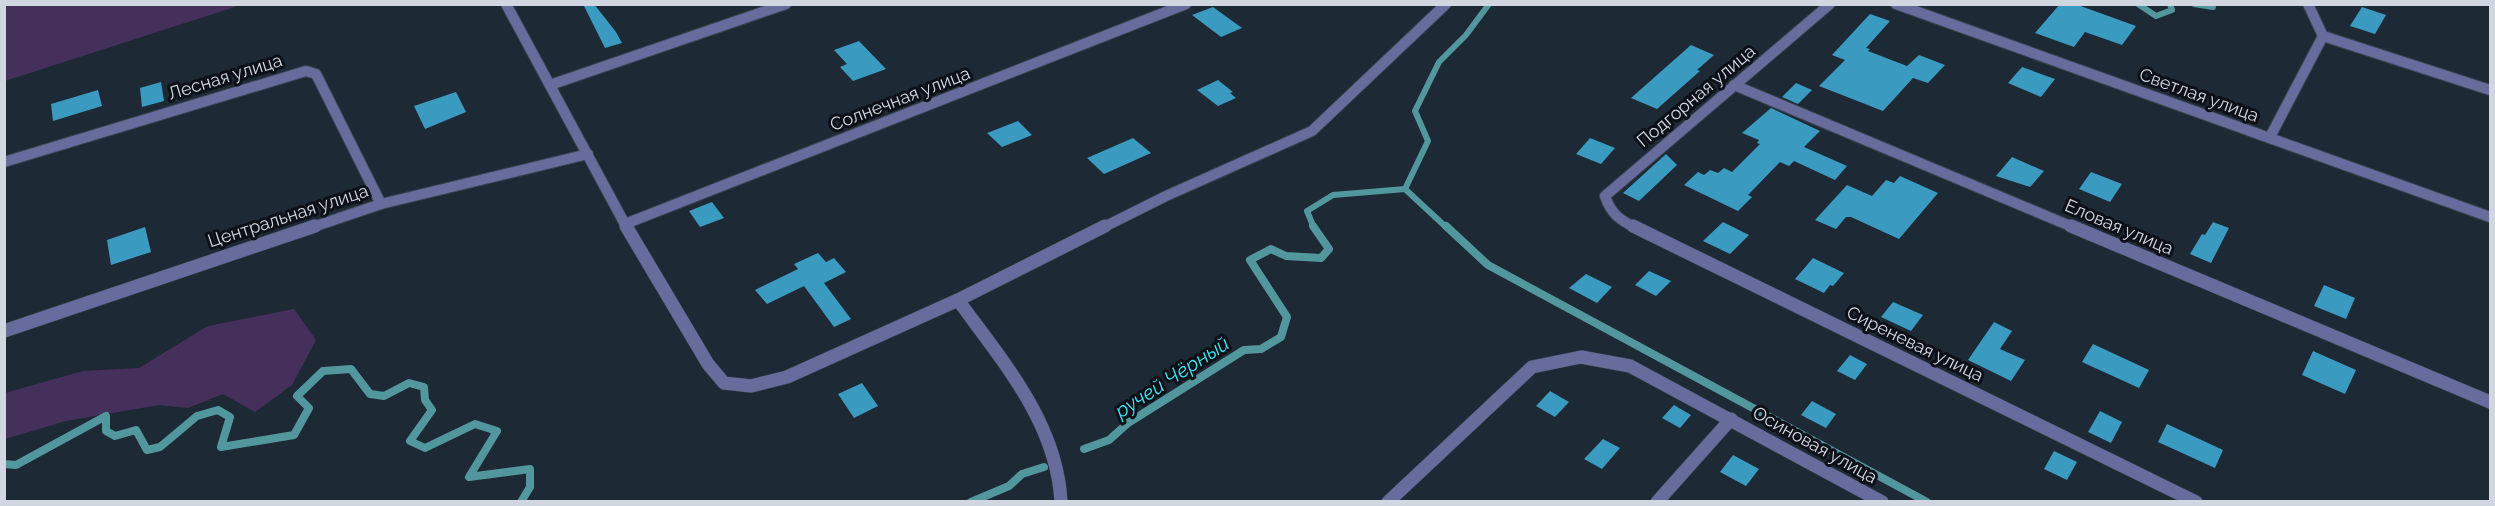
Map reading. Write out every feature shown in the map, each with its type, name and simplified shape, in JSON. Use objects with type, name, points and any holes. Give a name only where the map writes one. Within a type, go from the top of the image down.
[{"type":"street","points":[[506,4],[625,224],[708,364],[724,383],[751,386],[787,378],[958,300],[1166,196],[1312,132],[1446,4]]},
{"type":"street","points":[[550,85],[786,4]]},
{"type":"street","name":"Солнечная улица","points":[[625,224],[1186,4]]},
{"type":"street","name":"Подгорная улица","points":[[1618,219],[1609,208],[1605,196],[1830,4]]},
{"type":"street","name":"Светлая улица","points":[[1896,4],[2490,217]]},
{"type":"street","points":[[2308,4],[2323,36],[2490,90]]},
{"type":"street","points":[[2270,137],[2323,36]]},
{"type":"street","name":"Лесная улица","points":[[4,162],[306,71],[316,74],[381,204]]},
{"type":"street","name":"Еловая улица","points":[[1734,85],[2490,402]]},
{"type":"street","name":"Центральная улица","points":[[4,330],[381,204],[588,154]]},
{"type":"street","name":"Сиреневая улица","points":[[1618,219],[2196,501]]},
{"type":"street","points":[[958,300],[1026,396],[1051,444],[1061,501]]},
{"type":"street","name":"Осиновая улица","points":[[1388,501],[1532,367],[1581,357],[1630,366],[1882,501]]},
{"type":"street","points":[[1657,501],[1731,419]]},
{"type":"shaded area","points":[[5,4],[241,4],[241,5],[5,81]]},
{"type":"shaded area","points":[[294,309],[316,340],[292,385],[255,412],[223,394],[188,408],[159,405],[66,421],[5,439],[5,393],[83,371],[139,368],[208,326]]},
{"type":"building","points":[[583,4],[594,4],[622,43],[605,48]]},
{"type":"building","points":[[2060,4],[2075,4],[2136,26],[2122,45],[2085,32],[2074,47],[2035,33]]},
{"type":"building","points":[[1213,7],[1242,28],[1221,37],[1192,15]]},
{"type":"building","points":[[2362,7],[2386,15],[2375,34],[2350,26]]},
{"type":"building","points":[[1870,14],[1890,21],[1866,48],[1870,49],[1868,51],[1907,66],[1919,55],[1945,65],[1928,83],[1913,78],[1883,111],[1819,86],[1845,60],[1832,55]]},
{"type":"building","points":[[859,41],[886,69],[853,81],[840,67],[847,64],[834,50]]},
{"type":"building","points":[[1691,45],[1714,55],[1697,70],[1700,71],[1657,109],[1631,98]]},
{"type":"building","points":[[2022,67],[2055,79],[2041,97],[2008,83]]},
{"type":"building","points":[[1218,80],[1233,92],[1230,93],[1236,98],[1218,106],[1197,90]]},
{"type":"building","points":[[161,82],[164,101],[142,107],[140,88]]},
{"type":"building","points":[[1796,83],[1812,90],[1798,104],[1782,97]]},
{"type":"building","points":[[98,90],[102,106],[53,121],[51,104]]},
{"type":"building","points":[[456,92],[466,112],[425,129],[414,106]]},
{"type":"building","points":[[1771,108],[1820,131],[1804,147],[1847,166],[1835,180],[1794,161],[1789,166],[1780,162],[1748,195],[1752,197],[1738,211],[1684,185],[1698,172],[1704,175],[1710,170],[1718,173],[1724,168],[1732,172],[1760,144],[1757,143],[1759,140],[1742,133]]},
{"type":"building","points":[[1018,121],[1032,135],[1002,147],[987,133]]},
{"type":"building","points":[[1133,138],[1151,153],[1104,174],[1087,158]]},
{"type":"building","points":[[1590,138],[1615,148],[1601,164],[1576,154]]},
{"type":"building","points":[[1666,154],[1677,165],[1639,201],[1623,193]]},
{"type":"building","points":[[2012,157],[2044,171],[2030,187],[1996,176]]},
{"type":"building","points":[[2091,172],[2122,184],[2110,202],[2079,189]]},
{"type":"building","points":[[1900,176],[1938,193],[1899,239],[1851,217],[1846,217],[1836,229],[1815,220],[1847,185],[1872,196],[1886,180],[1894,183]]},
{"type":"building","points":[[712,202],[724,218],[700,227],[689,211]]},
{"type":"building","points":[[1723,222],[1749,235],[1730,254],[1703,241]]},
{"type":"building","points":[[2213,222],[2229,228],[2211,263],[2190,254],[2202,234],[2205,235]]},
{"type":"building","points":[[145,227],[151,252],[111,265],[107,240]]},
{"type":"building","points":[[818,253],[826,262],[834,258],[846,272],[824,283],[851,319],[834,327],[804,286],[767,304],[755,290],[798,269],[794,264]]},
{"type":"building","points":[[1813,258],[1844,273],[1824,293],[1795,279]]},
{"type":"building","points":[[1649,271],[1671,281],[1656,296],[1635,285]]},
{"type":"building","points":[[1586,274],[1612,287],[1597,303],[1569,288]]},
{"type":"building","points":[[2324,285],[2355,298],[2346,319],[2314,306]]},
{"type":"building","points":[[1893,302],[1923,315],[1911,331],[1881,317]]},
{"type":"building","points":[[1994,322],[2012,331],[2000,349],[2025,360],[2011,381],[1968,360]]},
{"type":"building","points":[[2093,344],[2149,370],[2139,388],[2082,362]]},
{"type":"building","points":[[2313,351],[2356,370],[2345,394],[2302,375]]},
{"type":"building","points":[[1850,355],[1867,364],[1855,380],[1837,371]]},
{"type":"building","points":[[862,383],[878,406],[854,418],[838,394]]},
{"type":"building","points":[[1550,391],[1569,402],[1555,417],[1536,406]]},
{"type":"building","points":[[1812,401],[1836,414],[1826,428],[1801,415]]},
{"type":"building","points":[[1674,405],[1691,415],[1680,428],[1662,418]]},
{"type":"building","points":[[2100,411],[2122,422],[2111,443],[2088,432]]},
{"type":"building","points":[[2167,424],[2223,450],[2215,468],[2158,442]]},
{"type":"building","points":[[1603,439],[1620,448],[1602,469],[1584,459]]},
{"type":"building","points":[[2054,451],[2077,462],[2067,480],[2044,469]]},
{"type":"building","points":[[1733,455],[1759,469],[1746,486],[1720,472]]},
{"type":"waterway","name":"ручей Чёрный","points":[[1405,189],[1428,141],[1415,111],[1439,62],[1466,35],[1489,4]]},
{"type":"waterway","name":"ручей Чёрный","points":[[2138,4],[2156,16],[2172,10],[2170,4]]},
{"type":"waterway","name":"ручей Чёрный","points":[[2194,4],[2213,7],[2210,4]]},
{"type":"waterway","name":"ручей Чёрный","points":[[1313,227],[1307,211],[1333,195],[1405,189]]},
{"type":"waterway","points":[[1405,189],[1447,228]]},
{"type":"waterway","points":[[1446,226],[1488,265],[1927,502]]},
{"type":"waterway","name":"ручей Чёрный","points":[[1084,449],[1109,440],[1128,423],[1244,350],[1261,349],[1281,337],[1287,317],[1250,260],[1271,249],[1286,256],[1321,258],[1329,249],[1313,227]]},
{"type":"waterway","name":"ручей Чёрный","points":[[4,464],[16,465],[106,416],[106,431],[115,436],[136,430],[147,450],[160,447],[197,416],[218,410],[230,417],[221,447],[294,435],[309,408],[297,396],[323,371],[351,369],[370,394],[384,396],[409,383],[424,387],[425,400],[432,410],[410,441],[425,448],[475,424],[497,431],[469,477],[530,469],[530,487],[521,502]]},
{"type":"waterway","name":"ручей Чёрный","points":[[971,502],[1009,486],[1022,474],[1044,467]]}]
